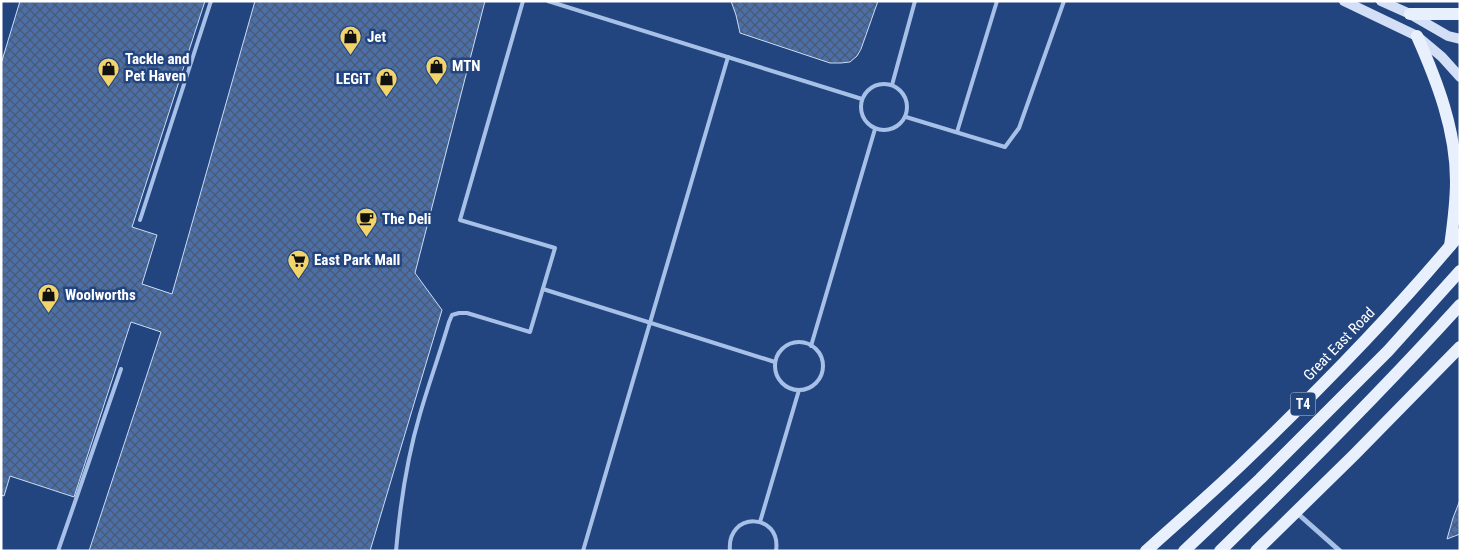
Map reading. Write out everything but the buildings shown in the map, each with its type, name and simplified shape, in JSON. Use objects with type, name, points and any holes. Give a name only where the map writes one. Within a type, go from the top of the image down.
[{"type":"main road","points":[[1344,1],[1417,36],[1442,57],[1460,77]]},
{"type":"main road","points":[[1382,1],[1410,14],[1448,36],[1460,39]]},
{"type":"main road","points":[[1410,14],[1460,14]]},
{"type":"main road","points":[[1417,36],[1437,84],[1452,144],[1456,181],[1450,246]]},
{"type":"main road","name":"Great East Road","points":[[1146,551],[1244,462],[1302,406],[1373,334],[1460,234]]},
{"type":"main road","name":"T4","points":[[1184,551],[1260,479],[1388,351],[1460,271]]},
{"type":"main road","points":[[1220,551],[1405,365],[1460,305]]},
{"type":"main road","points":[[1256,551],[1354,456],[1460,347]]},
{"type":"street","points":[[1297,512],[1340,551]]},
{"type":"lane","points":[[140,220],[211,1]]},
{"type":"lane","points":[[396,551],[398,524],[419,416],[452,316],[460,312],[467,313],[530,332],[556,248],[460,220],[523,1]]},
{"type":"lane","points":[[548,1],[862,100]]},
{"type":"lane","points":[[892,86],[915,1]]},
{"type":"lane","points":[[957,132],[998,1]]},
{"type":"lane","points":[[906,117],[1005,147],[1019,128],[1064,1]]},
{"type":"lane","points":[[583,551],[728,58]]},
{"type":"lane","points":[[885,84],[898,88],[906,98],[908,110],[906,117],[902,123],[890,130],[882,131],[875,129],[862,117],[860,108],[862,100],[865,93],[878,85],[885,84]]},
{"type":"lane","points":[[811,346],[875,129]]},
{"type":"lane","points":[[543,289],[775,362]]},
{"type":"lane","points":[[794,343],[803,343],[817,350],[822,362],[821,376],[817,382],[805,389],[790,388],[778,378],[775,362],[785,347],[794,343]]},
{"type":"lane","points":[[58,551],[121,369]]},
{"type":"lane","points":[[760,522],[799,390]]},
{"type":"lane","points":[[730,551],[732,534],[737,527],[752,521],[767,525],[772,530],[776,537],[776,551]]},
{"type":"place","name":"Jet","points":[[351,56]]},
{"type":"place","name":"MTN","points":[[436,85]]},
{"type":"place","name":"Tackle and Pet Haven","points":[[109,87]]},
{"type":"place","name":"LEGiT","points":[[387,98]]},
{"type":"place","name":"The Deli","points":[[366,238]]},
{"type":"place","name":"East Park Mall","points":[[298,279]]},
{"type":"place","name":"Woolworths","points":[[49,314]]}]
